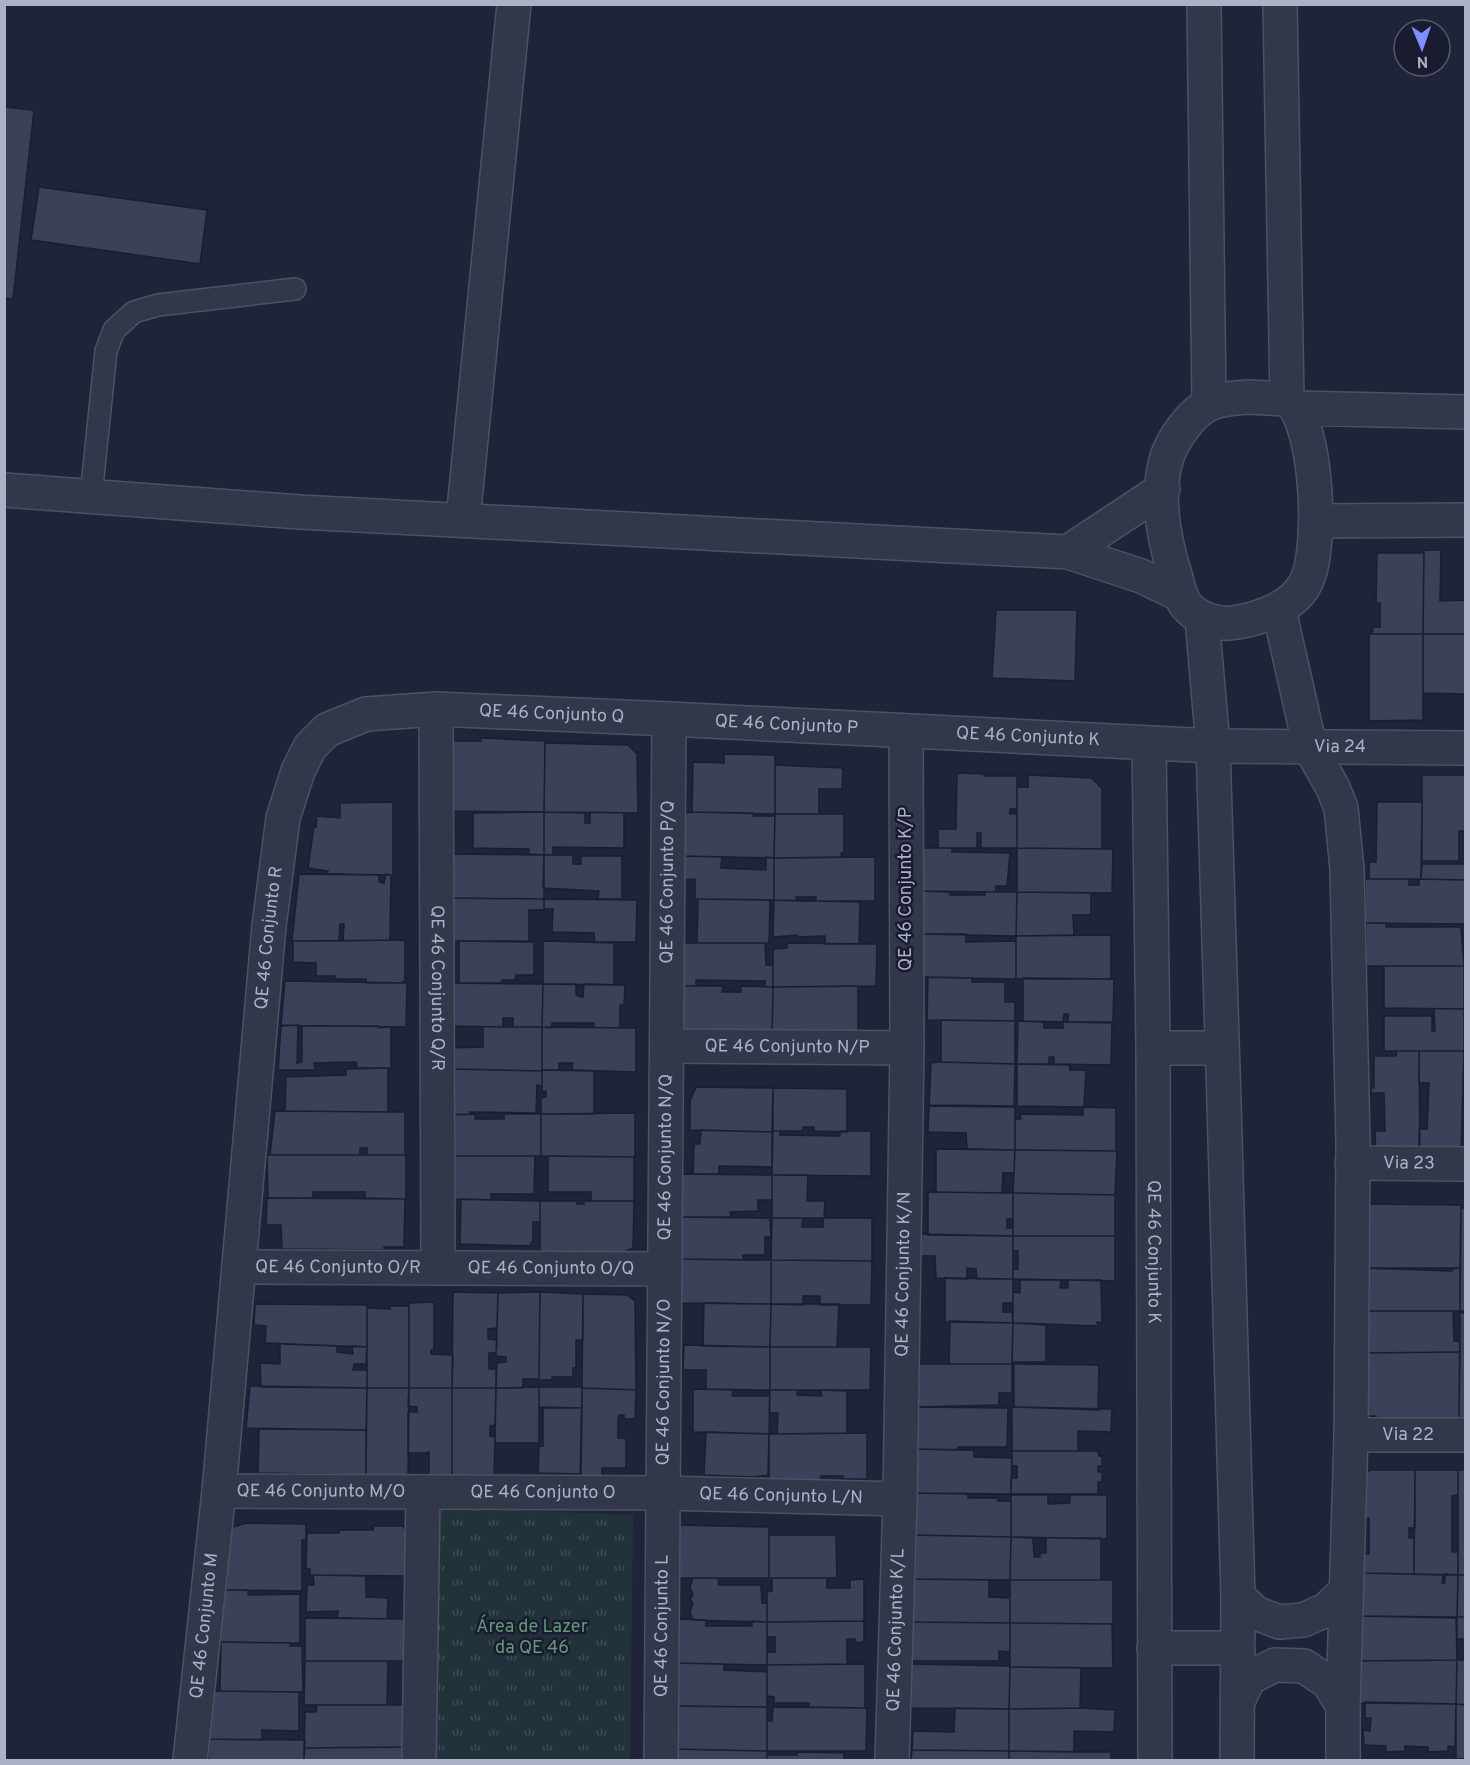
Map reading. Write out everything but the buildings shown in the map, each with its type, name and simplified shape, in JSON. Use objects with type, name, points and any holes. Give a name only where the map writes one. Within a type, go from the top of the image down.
[{"type":"street","points":[[462,520],[514,4]]},
{"type":"street","points":[[1203,4],[1209,404]]},
{"type":"street","points":[[4,490],[300,512],[1068,552],[1141,576],[1219,623],[1270,614],[1279,610],[1305,584],[1312,569],[1317,521],[1311,457],[1292,403],[1280,4]]},
{"type":"street","points":[[1237,1761],[1238,1597],[1213,746],[1192,607],[1168,551],[1164,530],[1163,489],[1167,457],[1176,440],[1198,412],[1209,404],[1249,397],[1292,403],[1466,412]]},
{"type":"street","points":[[1068,552],[1163,489]]},
{"type":"street","points":[[1317,521],[1466,520]]},
{"type":"street","points":[[1279,610],[1310,747],[1334,788],[1341,808],[1346,859],[1352,1163],[1351,1436],[1343,1761]]},
{"type":"street","name":"QE 46 Conjunto Q","points":[[436,710],[669,719]]},
{"type":"street","name":"QE 46 Conjunto R","points":[[239,1267],[269,926],[283,818],[298,771],[310,747],[327,730],[366,714],[436,710]]},
{"type":"street","name":"QE 46 Conjunto Q/R","points":[[436,710],[438,1268]]},
{"type":"street","name":"QE 46 Conjunto P","points":[[669,719],[906,730]]},
{"type":"street","name":"QE 46 Conjunto P/Q","points":[[667,1046],[669,719]]},
{"type":"street","name":"QE 46 Conjunto K","points":[[906,730],[1213,746]]},
{"type":"street","name":"QE 46 Conjunto K/P","points":[[906,730],[907,1048]]},
{"type":"street","name":"QE 46 Conjunto K","points":[[1149,744],[1154,1048],[1155,1761]]},
{"type":"street","name":"Via 24","points":[[1213,746],[1466,748]]},
{"type":"street","name":"QE 46 Conjunto N/P","points":[[667,1046],[907,1048]]},
{"type":"street","name":"QE 46 Conjunto N/Q","points":[[664,1269],[667,1046]]},
{"type":"street","name":"QE 46 Conjunto K/N","points":[[900,1499],[907,1048]]},
{"type":"street","points":[[1154,1048],[1221,1048]]},
{"type":"street","name":"Via 23","points":[[1352,1163],[1466,1164]]},
{"type":"street","points":[[219,1491],[239,1267]]},
{"type":"street","name":"QE 46 Conjunto O/R","points":[[239,1267],[438,1268]]},
{"type":"street","name":"QE 46 Conjunto O/Q","points":[[438,1268],[664,1269]]},
{"type":"street","name":"QE 46 Conjunto N/O","points":[[663,1493],[664,1269]]},
{"type":"street","name":"Via 22","points":[[1351,1436],[1466,1436]]},
{"type":"street","name":"QE 46 Conjunto M/O","points":[[219,1491],[423,1492]]},
{"type":"street","name":"QE 46 Conjunto M","points":[[190,1761],[219,1491]]},
{"type":"street","points":[[419,1761],[423,1492]]},
{"type":"street","name":"QE 46 Conjunto O","points":[[423,1492],[663,1493]]},
{"type":"street","name":"QE 46 Conjunto L/N","points":[[663,1493],[900,1499]]},
{"type":"street","name":"QE 46 Conjunto L","points":[[661,1761],[663,1493]]},
{"type":"street","name":"QE 46 Conjunto K/L","points":[[892,1761],[900,1499]]},
{"type":"street","points":[[1238,1597],[1256,1613],[1279,1622],[1303,1620],[1326,1610],[1346,1591]]},
{"type":"street","points":[[1154,1648],[1237,1648]]},
{"type":"street","points":[[1237,1703],[1249,1678],[1275,1665],[1304,1666],[1328,1682],[1343,1706]]},
{"type":"lane","points":[[91,496],[106,351],[114,330],[134,312],[158,305],[295,289]]},
{"type":"green space","name":"Área de Lazer da QE 46","points":[[436,1507],[633,1515],[630,1760],[430,1760]]}]
